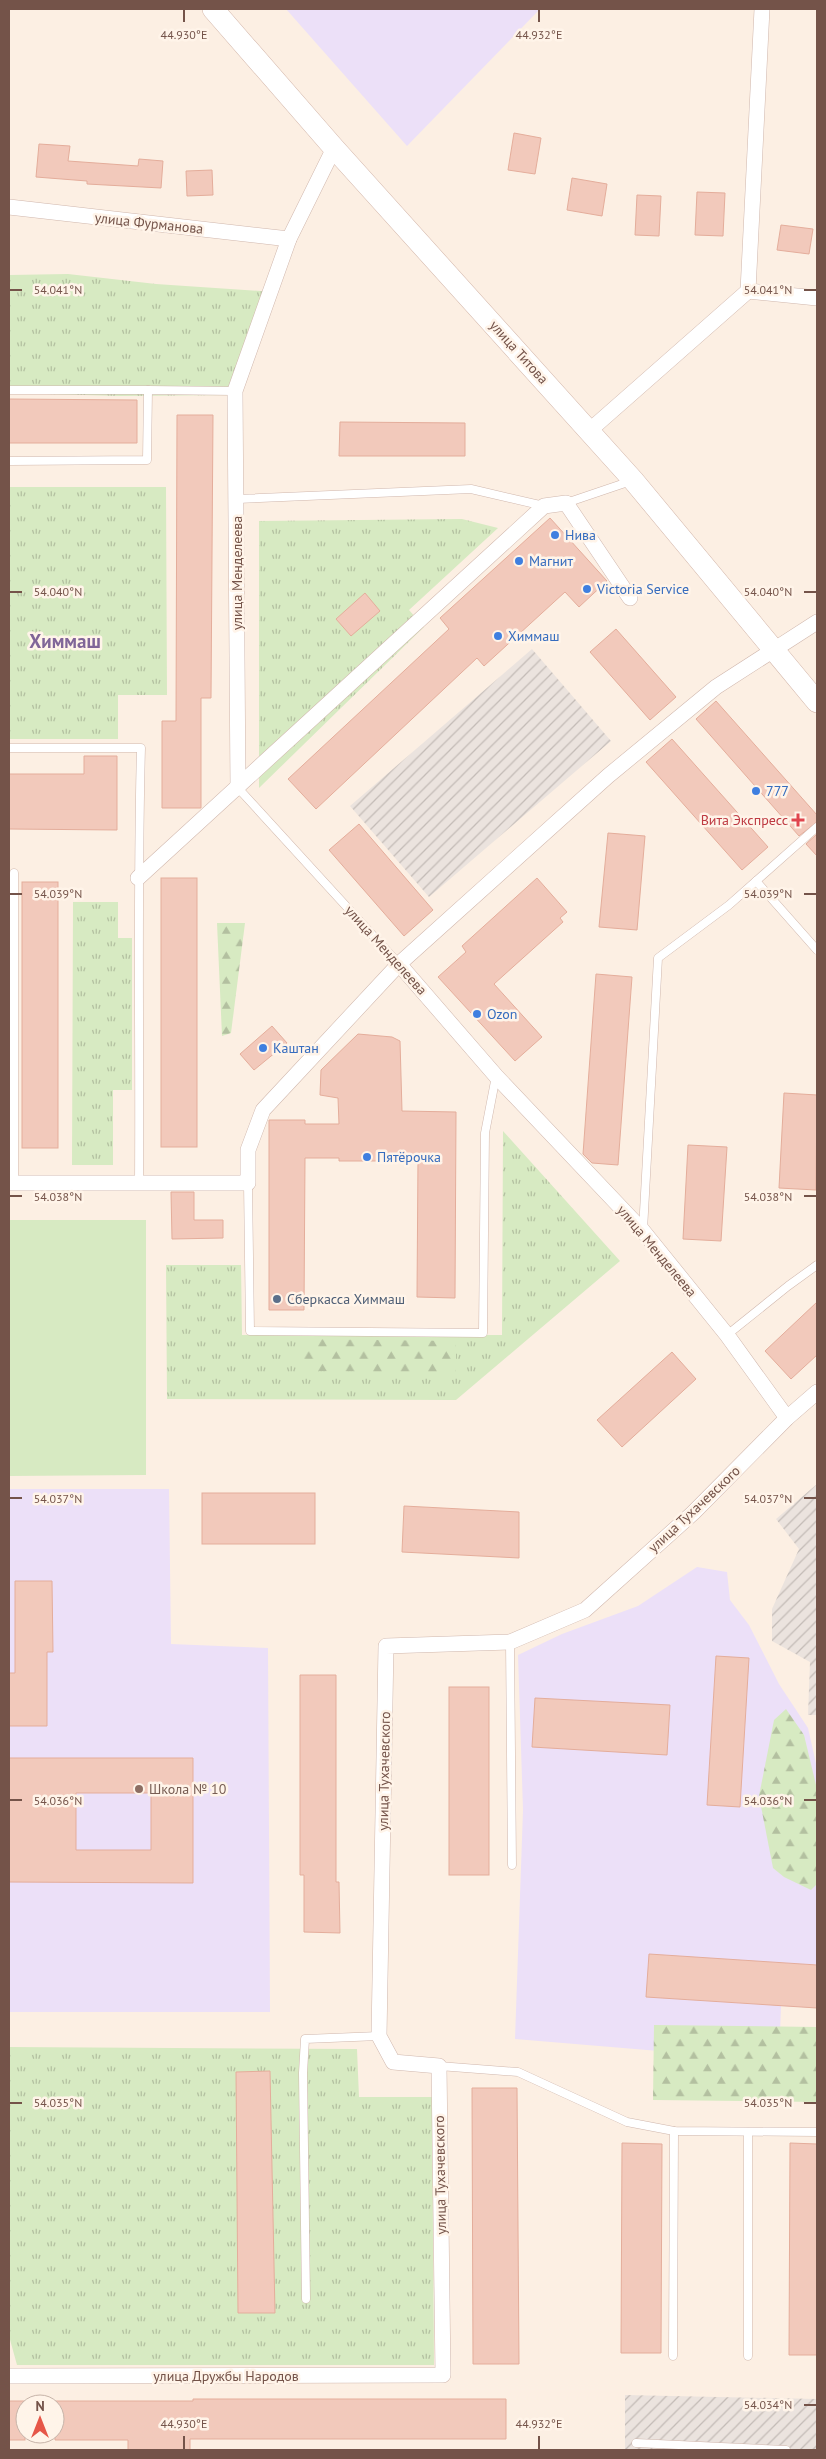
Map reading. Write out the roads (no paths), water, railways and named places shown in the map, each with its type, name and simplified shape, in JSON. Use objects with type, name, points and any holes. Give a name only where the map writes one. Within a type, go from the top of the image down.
[{"type":"street","name":"улица Титова","points":[[213,9],[334,148],[633,480],[817,702]]},
{"type":"street","points":[[589,431],[748,291],[762,9]]},
{"type":"street","name":"улица Менделеева","points":[[238,788],[235,391],[289,239],[334,148]]},
{"type":"street","name":"улица Фурманова","points":[[9,207],[289,239]]},
{"type":"street","points":[[748,291],[817,298]]},
{"type":"street","points":[[138,878],[544,506],[566,502],[630,598]]},
{"type":"street","points":[[12,1183],[248,1183],[248,1150],[263,1110],[399,964],[608,776],[716,687],[817,622]]},
{"type":"street","name":"улица Менделеева","points":[[399,964],[496,1076],[643,1231],[727,1335],[787,1418]]},
{"type":"street","name":"улица Тухачевского","points":[[443,2375],[439,2066],[393,2062],[380,2036],[386,1646],[510,1642],[585,1610],[693,1513],[787,1418],[817,1392]]},
{"type":"street","name":"улица Дружбы Народов","points":[[9,2376],[443,2375]]},
{"type":"lane","points":[[9,390],[235,391]]},
{"type":"lane","points":[[9,461],[147,460],[148,390]]},
{"type":"lane","points":[[566,502],[633,480]]},
{"type":"lane","points":[[237,499],[471,489],[544,506]]},
{"type":"lane","points":[[9,748],[141,748],[138,878],[140,930],[139,1183]]},
{"type":"lane","name":"улица Менделеева","points":[[238,788],[399,964]]},
{"type":"lane","points":[[643,1231],[658,958],[756,881],[817,827]]},
{"type":"lane","points":[[12,1183],[14,873]]},
{"type":"lane","points":[[756,881],[817,950]]},
{"type":"lane","points":[[248,1183],[250,1331],[484,1333],[486,1133],[496,1076]]},
{"type":"lane","points":[[727,1335],[817,1265]]},
{"type":"lane","points":[[510,1642],[512,1865]]},
{"type":"lane","points":[[306,2299],[303,2073],[305,2040],[380,2036]]},
{"type":"lane","points":[[439,2066],[518,2072],[627,2122],[674,2131],[817,2132]]},
{"type":"lane","points":[[673,2356],[674,2131]]},
{"type":"lane","points":[[748,2132],[748,2356]]},
{"type":"lane","points":[[636,2443],[786,2450]]},
{"type":"place","name":"Нива","points":[[555,535]]},
{"type":"place","name":"Магнит","points":[[519,561]]},
{"type":"place","name":"Victoria Service","points":[[587,589]]},
{"type":"place","name":"Химмаш","points":[[498,636]]},
{"type":"place","name":"777","points":[[756,791]]},
{"type":"place","name":"Вита Экспресс","points":[[798,820]]},
{"type":"place","name":"Ozon","points":[[477,1014]]},
{"type":"place","name":"Каштан","points":[[263,1048]]},
{"type":"place","name":"Пятёрочка","points":[[367,1157]]},
{"type":"place","name":"Сберкасса Химмаш","points":[[277,1299]]},
{"type":"place","name":"Школа № 10","points":[[139,1789]]},
{"type":"district","name":"Химмаш","points":[[65,641]]}]
